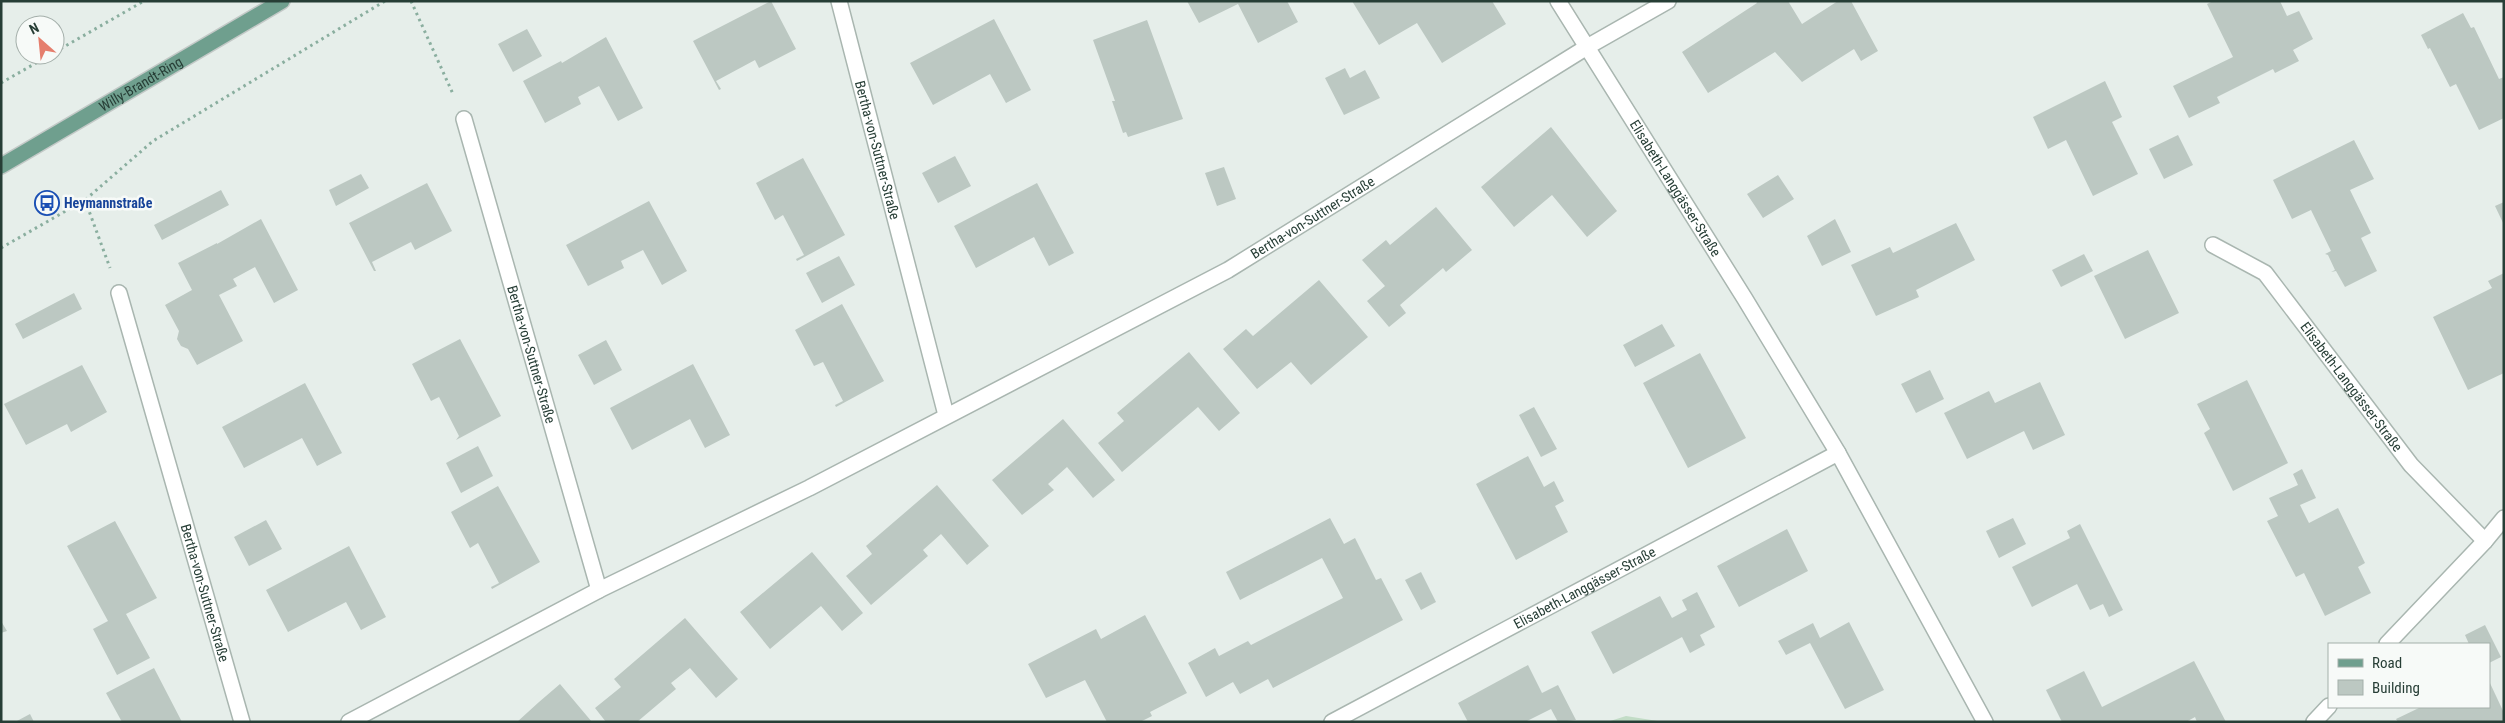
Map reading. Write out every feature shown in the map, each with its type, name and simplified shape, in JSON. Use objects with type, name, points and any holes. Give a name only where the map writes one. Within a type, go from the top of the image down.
[{"type":"main road","name":"Willy-Brandt-Ring","points":[[1,166],[282,1]]},
{"type":"street","name":"Bertha-von-Suttner-Straße","points":[[839,1],[946,415]]},
{"type":"street","name":"Elisabeth-Langgässer-Straße","points":[[1558,1],[1746,299],[1838,453],[1985,722]]},
{"type":"street","name":"Bertha-von-Suttner-Straße","points":[[349,722],[599,590],[809,488],[946,415],[1228,270],[1587,46],[1668,1]]},
{"type":"street","name":"Bertha-von-Suttner-Straße","points":[[464,120],[599,590]]},
{"type":"street","name":"Elisabeth-Langgässer-Straße","points":[[2213,245],[2265,272],[2411,465],[2485,541]]},
{"type":"street","name":"Bertha-von-Suttner-Straße","points":[[119,293],[242,722]]},
{"type":"street","name":"Elisabeth-Langgässer-Straße","points":[[1332,722],[1838,453]]},
{"type":"street","points":[[2388,643],[2485,541],[2504,518]]},
{"type":"street","points":[[2314,722],[2328,707]]},
{"type":"path","points":[[65,46],[144,1]]},
{"type":"path","points":[[1,248],[85,200],[153,141],[385,1]]},
{"type":"path","points":[[411,1],[464,120]]},
{"type":"path","points":[[1,83],[32,65]]},
{"type":"path","points":[[85,200],[119,293]]},
{"type":"green space","points":[[1626,716],[1664,722],[1607,722]]},
{"type":"building","points":[[771,1],[796,49],[759,68],[755,60],[716,81],[721,89],[719,90],[693,41]]},
{"type":"building","points":[[1187,1],[1287,1],[1298,22],[1258,43],[1238,4],[1199,23]]},
{"type":"building","points":[[1352,1],[1492,1],[1506,24],[1442,63],[1417,23],[1379,45]]},
{"type":"building","points":[[1756,1],[1788,1],[1802,24],[1838,1],[1851,1],[1878,51],[1861,61],[1854,49],[1802,82],[1775,52],[1708,93],[1682,52],[1757,3]]},
{"type":"building","points":[[2213,1],[2280,1],[2287,16],[2299,11],[2313,39],[2293,50],[2299,61],[2275,73],[2273,69],[2217,97],[2220,103],[2189,118],[2173,86],[2233,57],[2207,4]]},
{"type":"building","points":[[2463,13],[2471,28],[2474,27],[2499,79],[2504,77],[2504,118],[2479,130],[2456,84],[2450,87],[2430,48],[2428,49],[2421,35]]},
{"type":"building","points":[[994,19],[1031,90],[1006,103],[990,74],[933,105],[910,63]]},
{"type":"building","points":[[1147,20],[1183,119],[1128,137],[1126,132],[1123,133],[1112,101],[1115,101],[1093,40]]},
{"type":"building","points":[[527,29],[542,56],[513,72],[498,44]]},
{"type":"building","points":[[606,37],[643,108],[618,121],[599,86],[578,97],[581,104],[545,123],[523,81],[561,61],[562,63]]},
{"type":"building","points":[[1345,68],[1350,78],[1365,70],[1380,98],[1344,115],[1325,78]]},
{"type":"building","points":[[2105,81],[2122,117],[2112,122],[2138,174],[2093,196],[2066,140],[2048,149],[2033,117]]},
{"type":"building","points":[[1551,127],[1617,211],[1587,237],[1552,195],[1514,227],[1481,187]]},
{"type":"building","points":[[2178,135],[2193,165],[2164,179],[2149,149]]},
{"type":"building","points":[[2354,140],[2374,179],[2350,190],[2371,233],[2361,238],[2377,271],[2345,287],[2336,271],[2331,272],[2335,270],[2328,255],[2325,254],[2331,251],[2311,210],[2292,219],[2273,180]]},
{"type":"building","points":[[955,156],[971,186],[938,203],[922,173]]},
{"type":"building","points":[[803,158],[845,235],[797,261],[796,259],[804,255],[783,215],[775,220],[756,183]]},
{"type":"building","points":[[1224,167],[1236,199],[1217,206],[1205,173]]},
{"type":"building","points":[[361,174],[369,188],[336,206],[329,190]]},
{"type":"building","points":[[1778,175],[1794,199],[1763,218],[1747,194]]},
{"type":"building","points":[[427,183],[452,231],[415,250],[411,242],[372,262],[376,271],[374,271],[349,223]]},
{"type":"building","points":[[1037,183],[1074,253],[1049,266],[1034,237],[976,268],[954,226]]},
{"type":"building","points":[[221,190],[229,205],[162,240],[154,225]]},
{"type":"building","points":[[649,201],[687,271],[662,285],[643,250],[621,261],[624,268],[588,286],[566,245]]},
{"type":"building","points":[[2504,202],[2504,225],[2495,206]]},
{"type":"building","points":[[1436,207],[1472,250],[1446,272],[1443,268],[1400,305],[1406,313],[1389,327],[1367,301],[1385,286],[1362,260],[1386,240],[1390,245]]},
{"type":"building","points":[[261,219],[298,290],[274,303],[255,267],[233,279],[237,286],[219,295],[243,341],[197,365],[188,349],[181,346],[177,339],[179,331],[165,305],[192,290],[178,263]]},
{"type":"building","points":[[1835,219],[1851,252],[1822,266],[1807,236]]},
{"type":"building","points":[[1956,223],[1975,260],[1916,290],[1919,297],[1876,316],[1851,265],[1890,247],[1893,253]]},
{"type":"building","points":[[2148,250],[2179,313],[2125,339],[2094,276]]},
{"type":"building","points":[[2084,254],[2093,271],[2061,287],[2052,270]]},
{"type":"building","points":[[839,256],[855,285],[822,303],[806,273]]},
{"type":"building","points":[[2504,273],[2504,373],[2468,390],[2433,317],[2492,288],[2488,281]]},
{"type":"building","points":[[1319,280],[1368,337],[1311,385],[1291,362],[1257,389],[1223,349],[1246,329],[1253,336]]},
{"type":"building","points":[[74,293],[82,309],[23,339],[15,324]]},
{"type":"building","points":[[842,304],[884,381],[836,407],[835,405],[843,401],[823,362],[814,366],[795,330]]},
{"type":"building","points":[[1662,324],[1675,346],[1635,367],[1623,345]]},
{"type":"building","points":[[460,339],[501,416],[456,440],[459,436],[439,397],[431,401],[412,364]]},
{"type":"building","points":[[606,340],[622,370],[594,385],[578,355]]},
{"type":"building","points":[[1189,352],[1240,413],[1219,431],[1198,407],[1122,472],[1098,443],[1124,421],[1117,413]]},
{"type":"building","points":[[1700,353],[1746,438],[1688,468],[1643,383]]},
{"type":"building","points":[[693,364],[730,435],[705,448],[690,419],[632,450],[610,408]]},
{"type":"building","points":[[82,365],[107,412],[71,432],[67,424],[26,445],[4,404]]},
{"type":"building","points":[[1930,370],[1944,399],[1916,413],[1901,384]]},
{"type":"building","points":[[2247,380],[2288,463],[2233,491],[2204,433],[2210,429],[2197,404]]},
{"type":"building","points":[[2040,382],[2065,435],[2033,450],[2024,431],[1967,459],[1944,413],[1989,391],[1995,403]]},
{"type":"building","points":[[305,383],[342,453],[317,466],[302,438],[244,468],[222,427]]},
{"type":"building","points":[[1534,407],[1557,449],[1541,457],[1519,415]]},
{"type":"building","points":[[1063,419],[1115,480],[1093,498],[1067,467],[1048,484],[1054,490],[1022,515],[992,480]]},
{"type":"building","points":[[478,446],[493,476],[461,493],[446,463]]},
{"type":"building","points":[[1528,456],[1544,487],[1554,481],[1564,501],[1555,506],[1568,532],[1516,560],[1476,484]]},
{"type":"building","points":[[2302,469],[2316,498],[2300,505],[2309,523],[2338,508],[2365,563],[2358,567],[2371,593],[2325,616],[2304,573],[2296,577],[2267,521],[2278,516],[2269,498],[2298,485],[2293,474]]},
{"type":"building","points":[[937,485],[989,546],[967,565],[941,534],[923,550],[928,556],[871,605],[846,576],[872,554],[866,546]]},
{"type":"building","points":[[498,486],[540,562],[492,589],[491,587],[499,583],[478,543],[470,548],[451,512]]},
{"type":"building","points":[[1330,518],[1344,544],[1355,538],[1376,580],[1381,578],[1403,620],[1273,688],[1268,679],[1240,694],[1233,682],[1206,697],[1188,663],[1215,648],[1219,656],[1248,641],[1251,645],[1343,598],[1322,558],[1240,600],[1226,572]]},
{"type":"building","points":[[2013,518],[2026,544],[1999,558],[1986,531]]},
{"type":"building","points":[[266,520],[282,549],[249,566],[234,537]]},
{"type":"building","points":[[115,521],[157,598],[126,614],[150,658],[117,675],[93,629],[108,621],[67,546]]},
{"type":"building","points":[[2080,524],[2123,610],[2109,617],[2103,604],[2090,610],[2077,584],[2032,607],[2012,567],[2070,538],[2067,531]]},
{"type":"building","points":[[1787,529],[1808,571],[1739,607],[1717,566]]},
{"type":"building","points":[[349,546],[386,617],[361,630],[346,602],[288,632],[266,590]]},
{"type":"building","points":[[812,552],[863,613],[842,631],[821,606],[770,649],[740,612]]},
{"type":"building","points":[[1421,572],[1436,602],[1421,610],[1405,580]]},
{"type":"building","points":[[1697,592],[1715,627],[1700,635],[1705,645],[1690,653],[1682,637],[1613,674],[1591,632],[1660,596],[1672,618],[1687,610],[1682,600]]},
{"type":"building","points":[[1145,615],[1187,693],[1150,712],[1152,716],[1140,722],[1107,722],[1085,680],[1046,698],[1028,664],[1096,629],[1101,639]]},
{"type":"building","points":[[685,618],[738,679],[716,698],[690,668],[671,683],[676,689],[637,722],[606,722],[595,708],[621,687],[614,679]]},
{"type":"building","points":[[1,621],[7,631],[1,633]]},
{"type":"building","points":[[1849,622],[1884,690],[1845,709],[1810,643],[1786,655],[1778,641],[1813,623],[1820,638]]},
{"type":"building","points":[[2485,625],[2501,657],[2490,662],[2490,643],[2469,643],[2465,635]]},
{"type":"building","points":[[2194,661],[2226,722],[2197,722],[2195,717],[2186,722],[2062,722],[2046,690],[2084,671],[2102,707]]},
{"type":"building","points":[[1528,665],[1542,693],[1558,685],[1576,720],[1558,722],[1551,709],[1525,722],[1468,722],[1458,703]]},
{"type":"building","points":[[154,668],[182,722],[122,722],[106,693]]},
{"type":"building","points":[[2490,683],[2504,713],[2504,722],[2398,722],[2396,719],[2419,708],[2490,708]]},
{"type":"building","points":[[560,684],[592,722],[517,722],[539,702]]},
{"type":"building","points":[[30,714],[34,722],[15,722]]},
{"type":"place","name":"Heymannstraße","points":[[47,203]]}]
